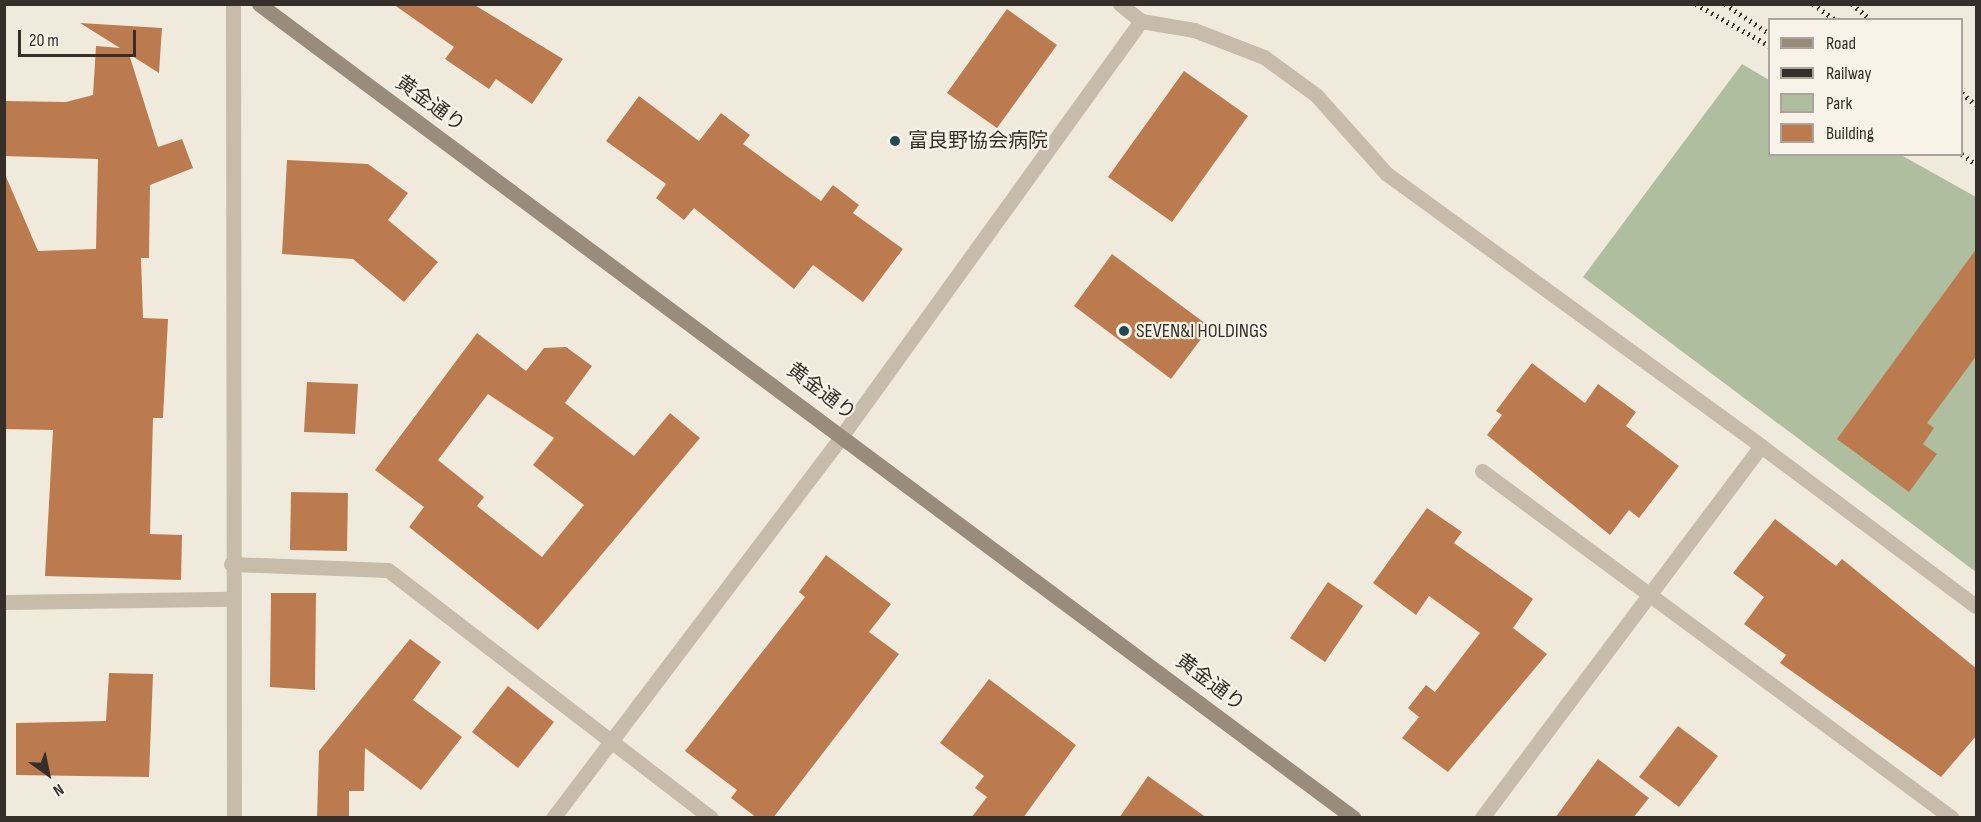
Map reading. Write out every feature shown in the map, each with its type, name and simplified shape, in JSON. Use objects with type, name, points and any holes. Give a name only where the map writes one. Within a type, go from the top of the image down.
[{"type":"street","points":[[233,4],[231,599],[234,818]]},
{"type":"street","name":"黄金通り","points":[[260,4],[843,434],[1354,818]]},
{"type":"street","points":[[1120,4],[1142,21],[1194,30],[1264,57],[1316,95],[1387,174],[1977,606]]},
{"type":"street","points":[[553,818],[843,434],[1142,21]]},
{"type":"street","points":[[1482,818],[1648,593],[1761,447]]},
{"type":"street","points":[[1482,471],[1952,818]]},
{"type":"street","points":[[231,564],[388,570],[711,818]]},
{"type":"street","points":[[4,602],[231,599]]},
{"type":"green space","points":[[1742,64],[1768,79],[1768,156],[1903,156],[1976,197],[1976,572],[1583,277]]},
{"type":"building","points":[[393,4],[473,4],[563,59],[532,104],[496,79],[489,89],[445,59],[454,47]]},
{"type":"building","points":[[1007,9],[1057,45],[997,128],[947,93]]},
{"type":"building","points":[[80,23],[162,28],[159,73],[129,54],[158,147],[182,139],[193,168],[150,185],[149,258],[141,258],[143,318],[168,319],[163,418],[153,418],[150,534],[182,535],[181,580],[45,576],[53,430],[4,429],[4,172],[38,251],[96,249],[98,159],[4,156],[4,101],[66,102],[93,95],[96,46],[120,48]]},
{"type":"building","points":[[1184,71],[1248,116],[1172,222],[1108,177]]},
{"type":"building","points":[[639,96],[699,141],[721,113],[750,135],[743,144],[821,201],[833,185],[859,205],[853,213],[903,249],[863,302],[813,265],[794,289],[694,208],[684,220],[656,198],[666,184],[606,141]]},
{"type":"building","points":[[287,160],[368,164],[408,193],[388,220],[438,262],[404,302],[353,259],[282,254]]},
{"type":"building","points":[[1977,248],[1977,355],[1927,423],[1934,428],[1923,444],[1937,454],[1909,492],[1837,439]]},
{"type":"building","points":[[1112,254],[1210,327],[1171,379],[1074,306]]},
{"type":"building","points":[[477,333],[526,371],[544,348],[566,347],[592,366],[565,403],[634,456],[670,413],[700,438],[538,630],[409,527],[424,507],[375,470]],"holes":[[[488,394],[554,438],[533,465],[584,505],[542,557],[477,506],[484,497],[438,460]]]},
{"type":"building","points":[[1532,363],[1585,403],[1598,384],[1636,412],[1626,426],[1679,466],[1639,518],[1629,510],[1610,535],[1487,435],[1502,415],[1496,411]]},
{"type":"building","points":[[307,382],[358,384],[355,434],[304,432]]},
{"type":"building","points":[[291,492],[348,493],[347,551],[290,550]]},
{"type":"building","points":[[1427,508],[1462,532],[1454,543],[1533,599],[1513,628],[1547,654],[1448,772],[1402,738],[1419,717],[1408,708],[1426,685],[1435,692],[1480,633],[1429,596],[1416,615],[1373,583]]},
{"type":"building","points":[[1775,519],[1836,566],[1842,559],[1977,669],[1977,735],[1941,777],[1780,663],[1786,655],[1744,624],[1764,597],[1733,573]]},
{"type":"building","points":[[826,555],[891,604],[869,632],[899,654],[773,818],[757,818],[731,798],[737,790],[685,751],[805,597],[799,592]]},
{"type":"building","points":[[1328,582],[1363,606],[1325,662],[1290,638]]},
{"type":"building","points":[[271,593],[316,593],[315,690],[270,687]]},
{"type":"building","points":[[410,639],[441,662],[413,700],[462,737],[421,790],[365,748],[364,791],[349,791],[349,818],[317,818],[319,751]]},
{"type":"building","points":[[109,673],[153,674],[149,777],[16,775],[16,723],[106,721]]},
{"type":"building","points":[[989,679],[1076,745],[1023,818],[971,818],[987,797],[975,788],[984,776],[940,743]]},
{"type":"building","points":[[508,686],[554,722],[518,768],[472,732]]},
{"type":"building","points":[[1678,726],[1718,756],[1679,807],[1639,777]]},
{"type":"building","points":[[1598,759],[1649,798],[1633,818],[1555,818]]},
{"type":"building","points":[[1148,776],[1207,818],[1119,818]]},
{"type":"railway","points":[[1696,4],[1768,45]]},
{"type":"railway","points":[[1725,4],[1768,33]]},
{"type":"railway","points":[[1813,4],[1833,18]]},
{"type":"railway","points":[[1852,4],[1869,18]]},
{"type":"railway","points":[[1963,94],[1976,105]]},
{"type":"railway","points":[[1963,155],[1976,164]]},
{"type":"place","name":"富良野協会病院","points":[[895,141]]},
{"type":"place","name":"SEVEN&I HOLDINGS","points":[[1124,331]]}]
